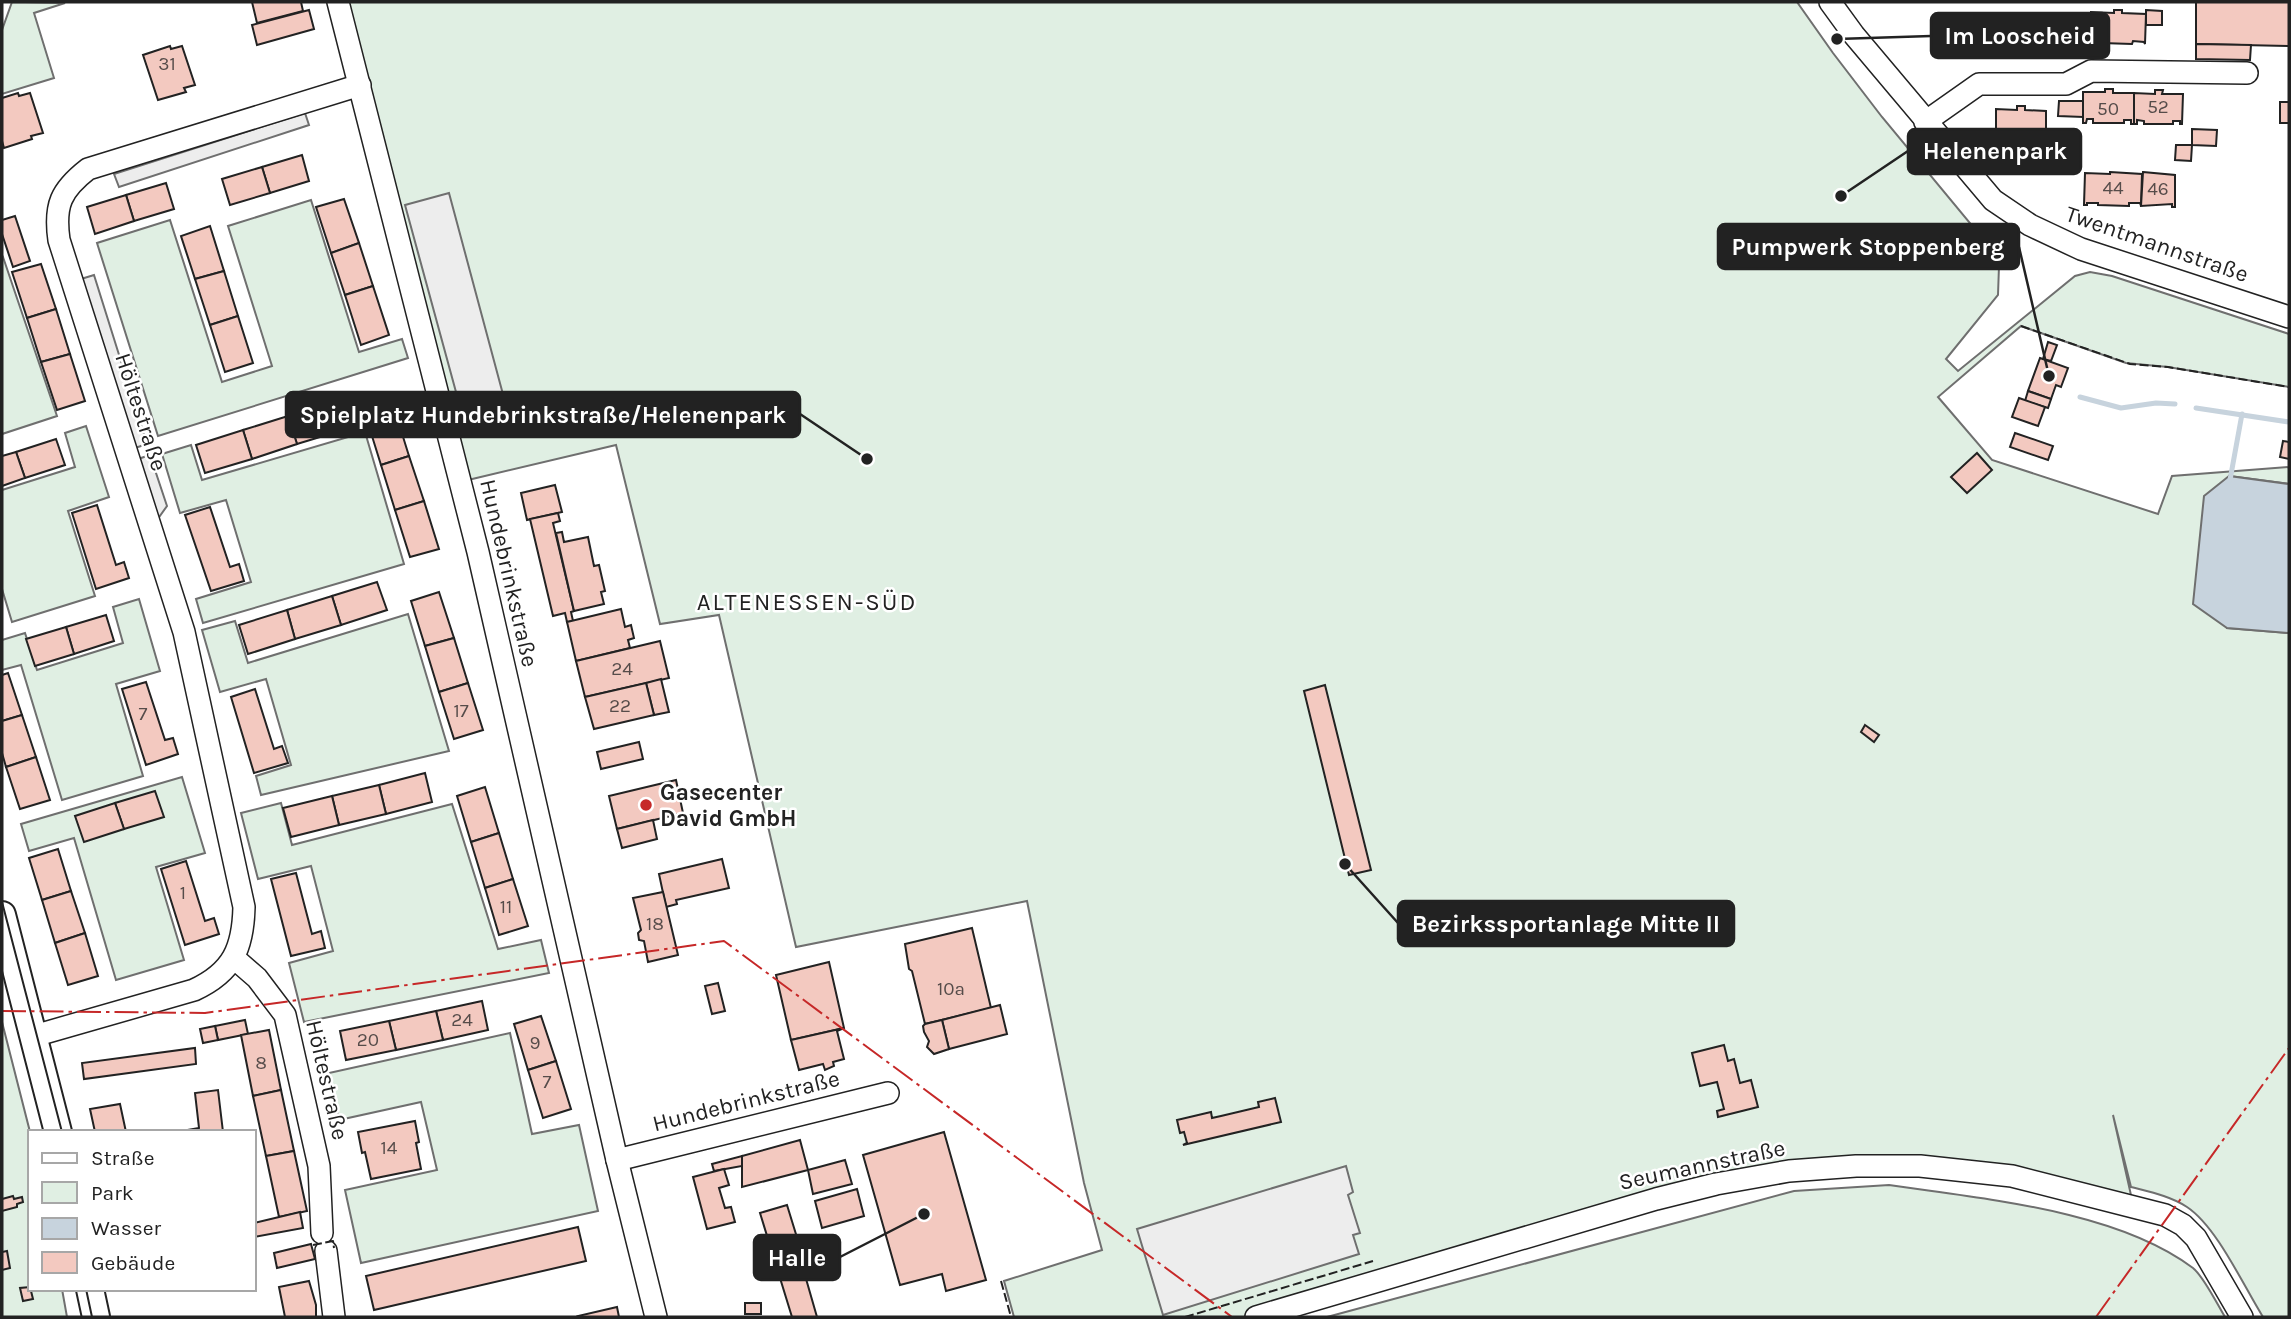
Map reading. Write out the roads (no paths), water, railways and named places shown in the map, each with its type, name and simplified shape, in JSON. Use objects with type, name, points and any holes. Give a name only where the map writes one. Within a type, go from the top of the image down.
[{"type":"main road","points":[[2,915],[58,1130]]},
{"type":"main road","points":[[90,1291],[96,1317]]},
{"type":"street","name":"Hundebrinkstraße","points":[[338,2],[478,552],[617,1160],[656,1317]]},
{"type":"street","name":"Twentmannstraße","points":[[1830,2],[1854,36],[1993,200],[2030,225],[2081,248],[2289,317]]},
{"type":"street","points":[[1925,122],[1979,84],[2066,84],[2091,71],[2247,73]]},
{"type":"street","name":"Höltestraße","points":[[34,1036],[194,990],[212,982],[234,958],[243,928],[244,907],[184,632],[59,240],[57,214],[63,194],[71,182],[89,169],[360,85]]},
{"type":"street","name":"Höltestraße","points":[[234,958],[257,978],[285,1015],[319,1166],[324,1242],[334,1317]]},
{"type":"street","name":"Hundebrinkstraße","points":[[617,1160],[888,1093]]},
{"type":"street","name":"Seumannstraße","points":[[1256,1317],[1716,1184],[1789,1171],[1856,1166],[1920,1166],[2012,1176],[2165,1215],[2183,1225],[2196,1238],[2242,1317]]},
{"type":"water","points":[[2229,476],[2289,484],[2289,633],[2227,628],[2193,604],[2204,496]]},
{"type":"waterway","points":[[2080,397],[2121,408],[2156,403],[2175,404]]},
{"type":"waterway","points":[[2196,408],[2289,422]]},
{"type":"waterway","points":[[2230,480],[2242,414]]},
{"type":"tram line","points":[[2,902],[61,1130]]},
{"type":"tram line","points":[[86,1291],[92,1317]]},
{"type":"place","name":"Im Looscheid","points":[[1837,39]]},
{"type":"place","name":"Helenenpark","points":[[1841,196]]},
{"type":"place","name":"Pumpwerk Stoppenberg","points":[[2049,376]]},
{"type":"place","name":"Spielplatz Hundebrinkstraße/Helenenpark","points":[[867,459]]},
{"type":"place","name":"Gasecenter David GmbH","points":[[646,805]]},
{"type":"place","name":"Bezirkssportanlage Mitte II","points":[[1345,864]]},
{"type":"place","name":"Halle","points":[[924,1214]]},
{"type":"district","name":"ALTENESSEN-SÜD","points":[[807,602]]}]
